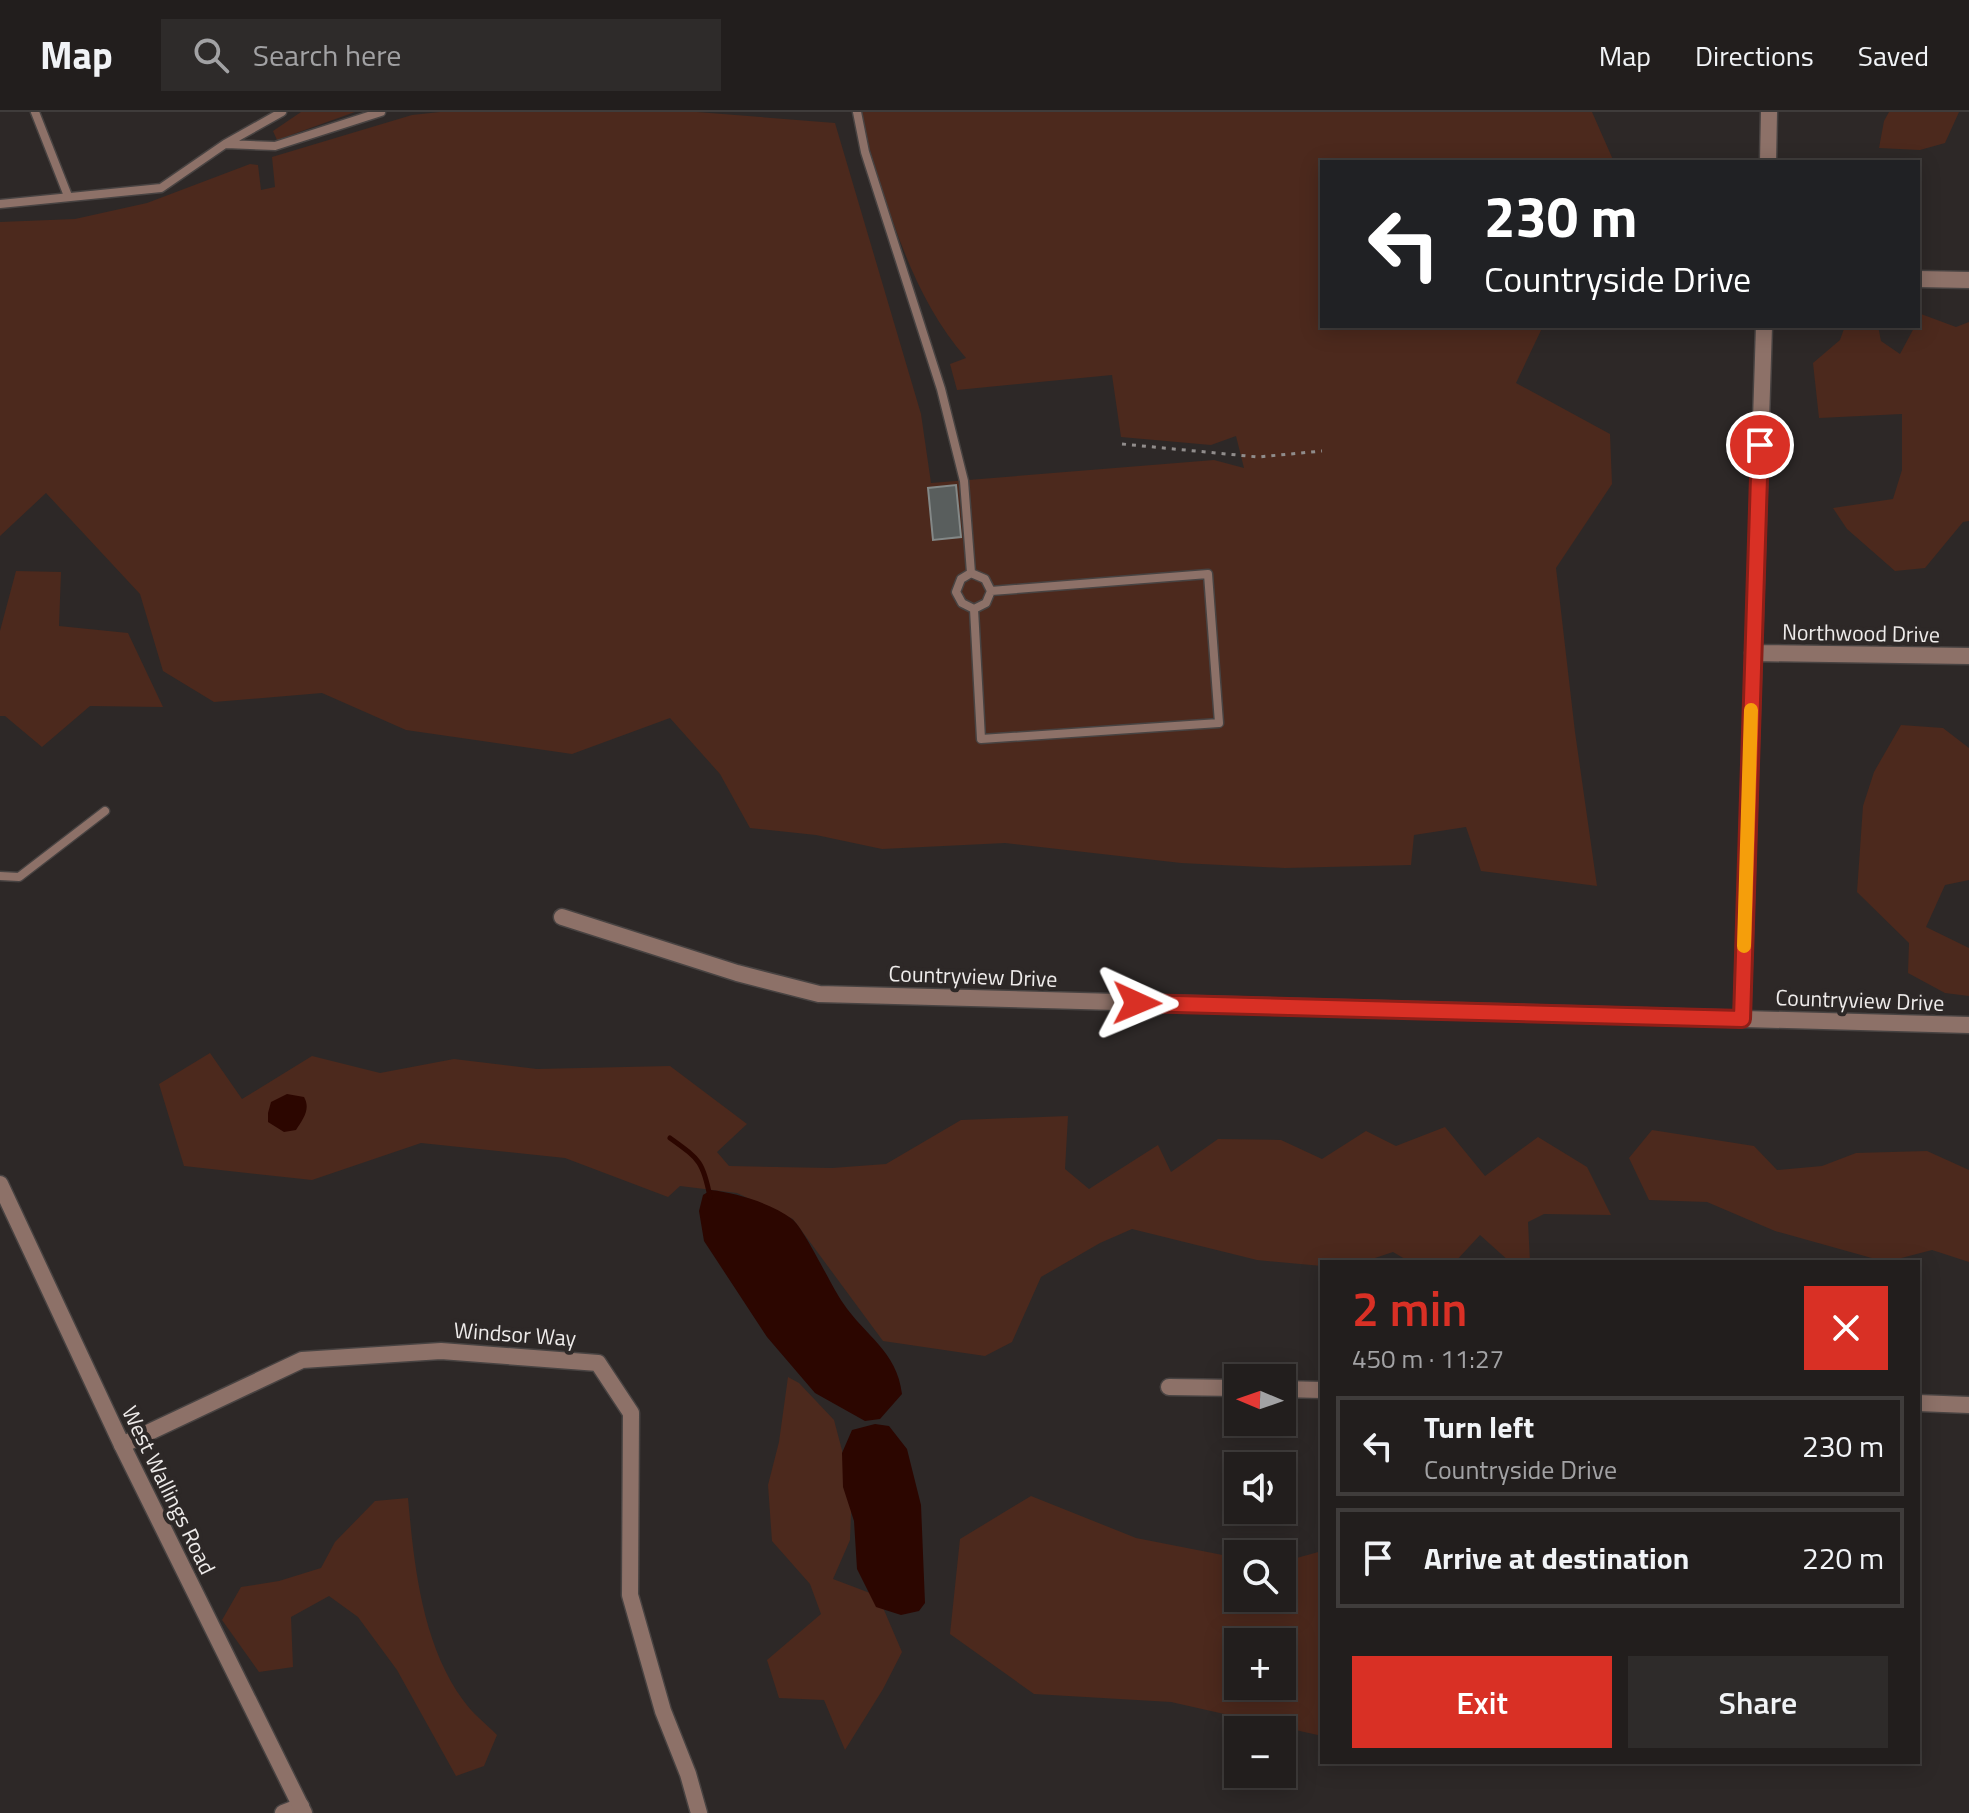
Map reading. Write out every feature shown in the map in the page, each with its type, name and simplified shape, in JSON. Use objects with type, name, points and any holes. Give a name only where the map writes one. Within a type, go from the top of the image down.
[{"type":"street","points":[[1768,160],[1769,112]]},
{"type":"street","points":[[1920,279],[1969,280]]},
{"type":"street","points":[[1742,1019],[1764,328]]},
{"type":"street","name":"Northwood Drive","points":[[1753,653],[1969,656]]},
{"type":"street","name":"Countryview Drive","points":[[562,917],[737,973],[819,994],[1969,1025]]},
{"type":"street","name":"West Wallings Road","points":[[0,1184],[122,1445],[302,1809]]},
{"type":"street","name":"Windsor Way","points":[[122,1445],[302,1360],[441,1351],[598,1363],[631,1413],[630,1595],[663,1711],[688,1774],[699,1813]]},
{"type":"street","points":[[1169,1387],[1224,1388]]},
{"type":"street","points":[[1296,1389],[1320,1390]]},
{"type":"street","points":[[1920,1403],[1969,1405]]},
{"type":"street","points":[[283,1813],[302,1809]]},
{"type":"lane","points":[[35,112],[68,196]]},
{"type":"lane","points":[[0,204],[161,188],[225,144],[282,112]]},
{"type":"lane","points":[[225,144],[275,146],[381,112]]},
{"type":"lane","points":[[857,112],[865,152],[941,389],[964,481],[971,573]]},
{"type":"lane","points":[[971,573],[985,579],[991,591],[986,603],[974,609]]},
{"type":"lane","points":[[971,573],[961,579],[956,592],[962,603],[974,609]]},
{"type":"lane","points":[[974,609],[981,739],[1219,723],[1208,574],[991,591]]},
{"type":"lane","points":[[0,876],[19,877],[105,811]]},
{"type":"path","points":[[1122,444],[1258,457],[1322,451]]},
{"type":"shaded area","points":[[301,112],[355,112],[277,140],[273,131]]},
{"type":"shaded area","points":[[440,112],[697,112],[835,123],[921,414],[931,483],[1214,460],[1244,468],[1236,436],[1211,445],[1121,437],[1112,375],[957,390],[950,364],[966,358],[945,331],[913,272],[858,112],[1592,112],[1613,160],[1320,160],[1320,328],[1542,328],[1516,383],[1610,434],[1612,484],[1556,568],[1597,886],[1481,871],[1466,827],[1414,835],[1411,865],[1285,868],[1181,863],[1005,843],[882,849],[816,835],[750,828],[720,774],[670,718],[572,754],[406,730],[322,693],[214,702],[163,671],[140,594],[46,493],[0,536],[0,222],[75,219],[147,203],[250,164],[258,165],[261,190],[275,187],[272,157],[412,115]]},
{"type":"shaded area","points":[[1889,112],[1959,112],[1945,143],[1920,150],[1879,148],[1884,121]]},
{"type":"shaded area","points":[[1921,314],[1956,327],[1969,322],[1969,521],[1963,522],[1925,568],[1895,571],[1847,529],[1833,508],[1893,499],[1902,470],[1902,414],[1819,418],[1813,363],[1840,340],[1844,328],[1878,328],[1881,341],[1900,354],[1914,328],[1920,328]]},
{"type":"shaded area","points":[[16,571],[61,572],[59,626],[128,633],[163,707],[90,706],[42,747],[5,716],[0,716],[0,631]]},
{"type":"shaded area","points":[[1901,725],[1943,728],[1969,748],[1969,880],[1945,885],[1926,927],[1969,948],[1969,996],[1945,993],[1908,973],[1909,943],[1857,892],[1863,806],[1874,772]]},
{"type":"shaded area","points":[[210,1053],[242,1099],[312,1056],[380,1073],[454,1059],[537,1069],[670,1066],[747,1124],[717,1152],[729,1166],[832,1168],[886,1164],[961,1120],[1068,1116],[1065,1169],[1089,1189],[1158,1145],[1171,1172],[1218,1139],[1281,1140],[1322,1159],[1366,1131],[1396,1146],[1445,1127],[1485,1176],[1538,1137],[1587,1167],[1611,1215],[1544,1214],[1528,1222],[1530,1260],[1508,1260],[1480,1235],[1457,1260],[1407,1260],[1393,1252],[1369,1260],[1320,1260],[1320,1266],[1257,1260],[1132,1229],[1100,1243],[1041,1277],[1012,1342],[985,1356],[883,1341],[793,1219],[737,1193],[680,1186],[668,1197],[565,1158],[421,1143],[312,1180],[184,1166],[159,1084]]},
{"type":"shaded area","points":[[287,1094],[304,1097],[306,1110],[296,1130],[284,1132],[268,1122],[268,1113],[271,1102]]},
{"type":"shaded area","points":[[1652,1130],[1754,1146],[1777,1170],[1822,1166],[1856,1153],[1927,1151],[1969,1170],[1969,1262],[1932,1250],[1894,1260],[1879,1260],[1775,1231],[1707,1202],[1649,1200],[1629,1158]]},
{"type":"shaded area","points":[[711,1190],[764,1204],[784,1213],[797,1224],[843,1303],[894,1366],[902,1394],[880,1419],[865,1421],[815,1393],[767,1337],[704,1241],[699,1211],[703,1195]]},
{"type":"shaded area","points":[[788,1377],[799,1383],[834,1420],[852,1488],[850,1540],[833,1579],[878,1596],[902,1652],[845,1750],[824,1700],[779,1698],[767,1660],[821,1614],[810,1584],[772,1541],[768,1485],[779,1442]]},
{"type":"shaded area","points":[[875,1424],[889,1426],[907,1449],[921,1505],[925,1603],[919,1611],[901,1615],[876,1607],[857,1569],[854,1521],[843,1487],[842,1453],[852,1430]]},
{"type":"shaded area","points":[[1031,1496],[1136,1538],[1224,1555],[1224,1612],[1296,1612],[1296,1558],[1320,1552],[1320,1736],[1296,1730],[1296,1716],[1233,1716],[1171,1702],[1034,1694],[950,1634],[960,1539]]},
{"type":"shaded area","points":[[408,1498],[422,1603],[438,1654],[463,1700],[497,1735],[484,1766],[456,1776],[397,1670],[358,1617],[329,1596],[291,1617],[293,1667],[259,1672],[222,1620],[241,1587],[279,1581],[321,1568],[335,1542],[375,1501]]},
{"type":"building","points":[[956,485],[961,537],[933,540],[928,488]]},
{"type":"waterway","points":[[670,1138],[698,1162],[710,1197]]},
{"type":"slow traffic","points":[[1744,946],[1751,710]]},
{"type":"route","points":[[1137,1003],[1742,1019],[1760,445]]}]
